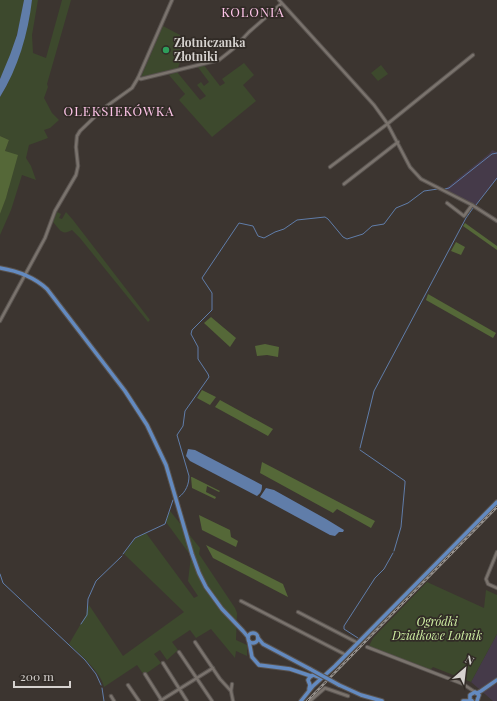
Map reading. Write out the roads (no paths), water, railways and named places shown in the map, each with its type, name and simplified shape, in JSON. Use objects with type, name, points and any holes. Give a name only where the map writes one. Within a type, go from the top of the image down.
[{"type":"main road","points":[[0,268],[25,275],[38,282],[53,295],[138,410],[153,436],[166,465],[192,554],[200,573],[206,587],[222,609],[252,639],[339,685],[361,695],[382,701]]},
{"type":"main road","points":[[311,681],[324,676],[346,655],[497,502]]},
{"type":"main road","points":[[252,639],[250,649],[252,657],[260,664],[290,669],[301,673],[311,681]]},
{"type":"main road","points":[[311,681],[317,679]]},
{"type":"main road","points":[[301,701],[309,692],[311,681]]},
{"type":"main road","points":[[463,701],[475,698],[497,682]]},
{"type":"street","points":[[0,321],[45,238],[59,204],[76,175],[78,161],[76,140],[80,131],[104,108],[132,88],[138,78],[172,0]]},
{"type":"street","points":[[279,0],[281,4],[293,14],[374,105],[387,123],[410,167],[421,179],[472,204],[497,221]]},
{"type":"street","points":[[138,78],[141,79],[158,76],[219,60],[234,49],[249,32],[281,4]]},
{"type":"street","points":[[330,167],[473,54]]},
{"type":"street","points":[[344,184],[398,142]]},
{"type":"street","points":[[447,203],[464,216],[472,204]]},
{"type":"street","points":[[497,552],[486,579],[488,584],[497,588]]},
{"type":"street","points":[[241,601],[346,655]]},
{"type":"street","points":[[298,612],[358,643]]},
{"type":"street","points":[[195,642],[220,679],[231,691]]},
{"type":"street","points":[[367,647],[463,684],[475,698]]},
{"type":"street","points":[[179,652],[212,701]]},
{"type":"street","points":[[163,663],[187,701]]},
{"type":"street","points":[[145,674],[162,701],[213,668]]},
{"type":"street","points":[[232,684],[231,691],[233,701]]},
{"type":"street","points":[[128,685],[139,701]]},
{"type":"street","points":[[310,701],[324,688],[348,696]]},
{"type":"street","points":[[111,696],[114,701]]},
{"type":"water","points":[[24,0],[32,0],[25,38],[17,63],[0,97],[0,79],[17,35]]},
{"type":"water","points":[[188,449],[195,450],[262,485],[260,493],[257,496],[190,461],[186,456]]},
{"type":"water","points":[[266,488],[274,490],[326,519],[344,530],[343,532],[339,532],[335,536],[330,535],[260,497]]},
{"type":"waterway","points":[[445,189],[449,188],[492,154],[497,153]]},
{"type":"waterway","points":[[476,205],[497,178]]},
{"type":"waterway","points":[[179,497],[187,488],[189,476],[177,435],[183,426],[185,411],[209,377],[198,359],[198,347],[191,334],[192,330],[212,310],[212,293],[202,278],[239,223],[253,226],[258,236],[264,238],[284,229],[297,220],[325,217],[343,237],[347,239],[363,234],[372,226],[384,224],[396,208],[408,203],[424,191],[438,189]]},
{"type":"waterway","points":[[360,448],[374,391],[466,218],[473,208]]},
{"type":"waterway","points":[[360,450],[405,481],[401,527],[394,551]]},
{"type":"waterway","points":[[123,554],[135,538],[165,524],[173,500]]},
{"type":"waterway","points":[[358,638],[344,629],[344,626],[375,578],[384,569],[393,553]]},
{"type":"waterway","points":[[81,624],[87,615],[88,599],[96,581],[122,556]]},
{"type":"waterway","points":[[0,574],[3,583],[85,660],[96,674],[101,685]]},
{"type":"waterway","points":[[102,688],[104,701]]},
{"type":"railway","points":[[307,701],[497,507]]},
{"type":"place","name":"Złotniczanka Złotniki","points":[[166,50]]},
{"type":"district","name":"KOLONIA","points":[[253,12]]},
{"type":"district","name":"OLEKSIEKÓWKA","points":[[119,111]]},
{"type":"park label","name":"Ogródki Działkowe Lotnik","points":[[437,629]]}]
